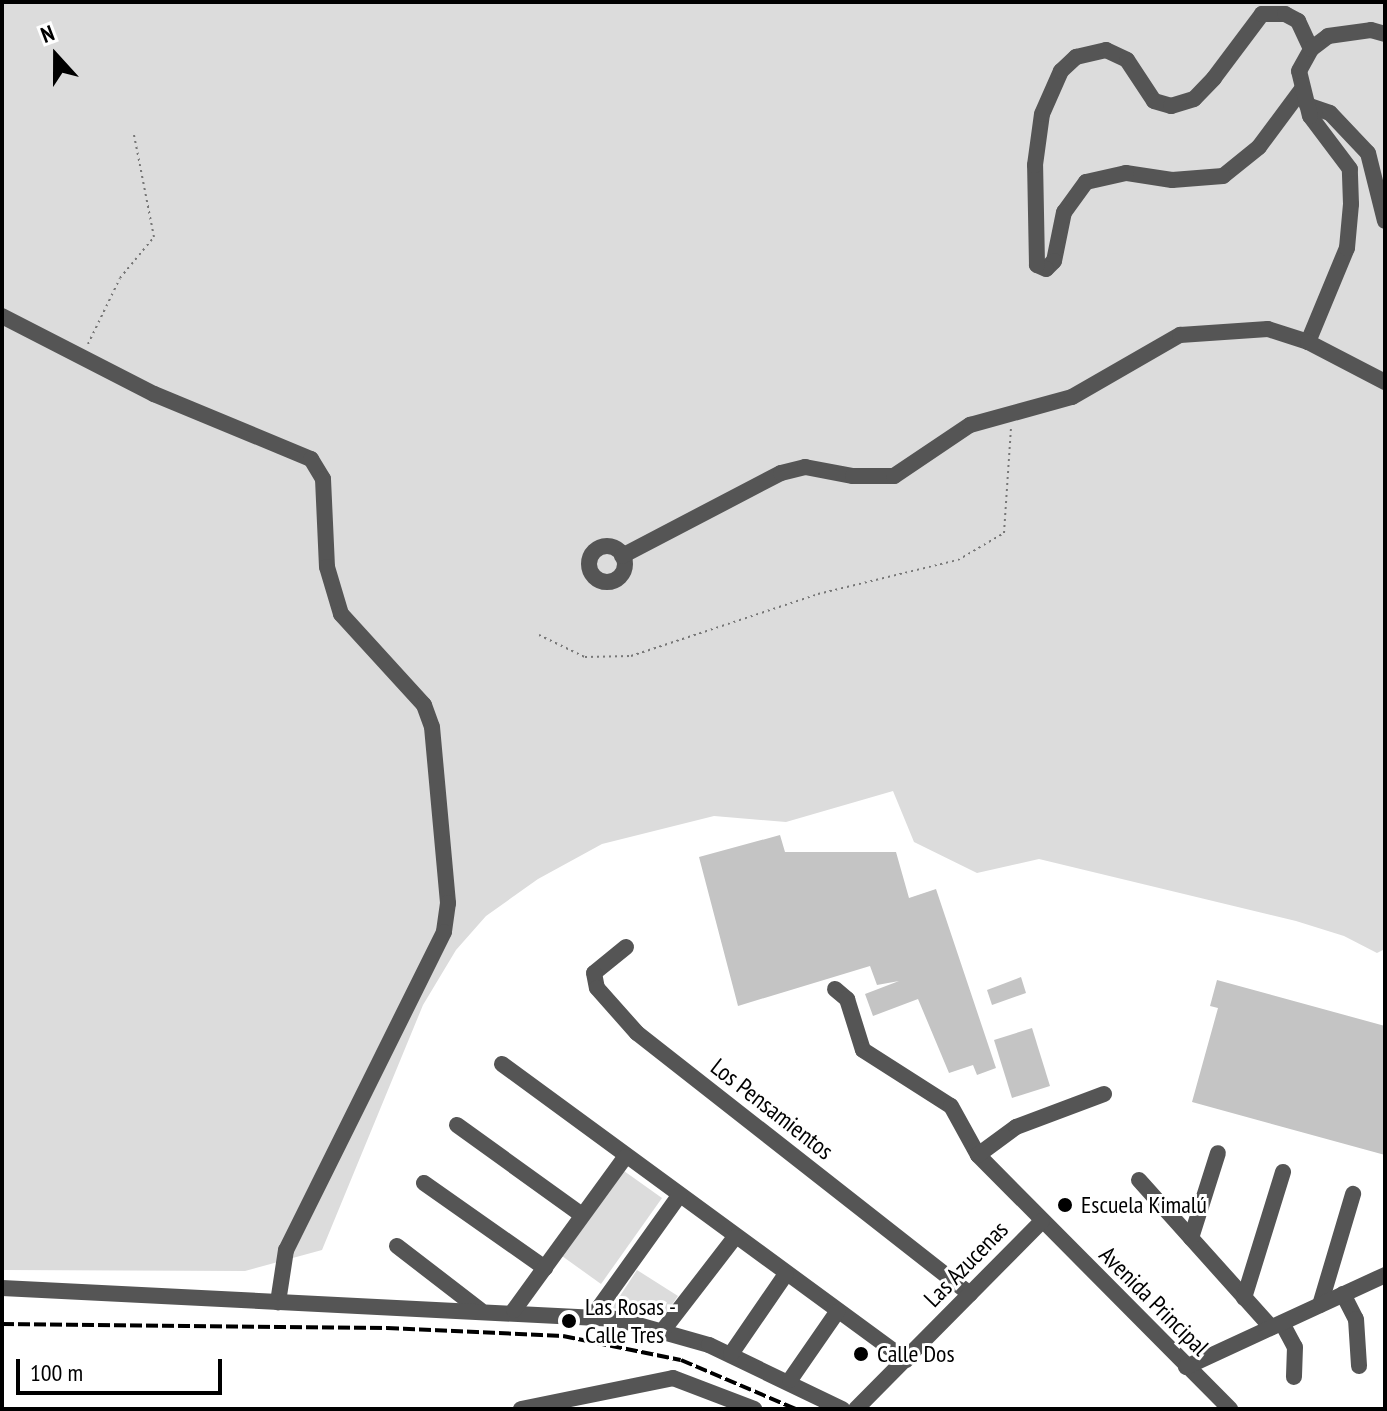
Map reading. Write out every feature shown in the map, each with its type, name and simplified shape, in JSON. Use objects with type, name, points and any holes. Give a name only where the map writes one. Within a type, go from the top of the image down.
[{"type":"street","points":[[1304,97],[1259,147],[1223,176],[1172,180],[1126,173],[1086,182],[1064,212],[1054,261],[1046,269],[1037,265],[1035,165],[1042,114],[1061,71],[1076,57],[1106,50],[1127,60],[1154,101],[1171,106],[1194,99],[1214,78],[1262,14],[1274,12],[1298,21],[1311,49]]},
{"type":"street","points":[[1308,342],[1347,248],[1350,169],[1304,97],[1299,71],[1311,49],[1328,36],[1350,31],[1385,34]]},
{"type":"street","points":[[1304,97],[1330,113],[1368,153],[1385,221]]},
{"type":"street","points":[[2,316],[82,361],[311,459],[323,479],[327,567],[341,614],[424,705],[432,727],[448,903],[444,932],[286,1250],[278,1302]]},
{"type":"street","points":[[622,556],[781,473],[805,467],[853,476],[894,476],[970,425],[1072,397],[1180,335],[1268,329],[1308,342],[1385,382]]},
{"type":"street","name":"Los Pensamientos","points":[[626,947],[594,973],[597,988],[637,1033],[970,1294]]},
{"type":"street","name":"Avenida Principal","points":[[835,989],[847,999],[863,1050],[951,1106],[978,1155],[1230,1409]]},
{"type":"street","points":[[502,1064],[906,1360]]},
{"type":"street","points":[[978,1155],[1016,1127],[1104,1094]]},
{"type":"street","points":[[457,1125],[582,1215]]},
{"type":"street","points":[[1191,1238],[1218,1153]]},
{"type":"street","points":[[514,1310],[625,1157]]},
{"type":"street","points":[[1244,1298],[1283,1172]]},
{"type":"street","points":[[1139,1180],[1244,1298],[1276,1325],[1295,1347],[1294,1377]]},
{"type":"street","points":[[424,1183],[545,1268]]},
{"type":"street","points":[[1320,1305],[1353,1194]]},
{"type":"street","points":[[593,1316],[679,1196]]},
{"type":"street","name":"Las Azucenas","points":[[856,1409],[1042,1221]]},
{"type":"street","points":[[664,1329],[735,1237]]},
{"type":"street","points":[[397,1246],[480,1310]]},
{"type":"street","points":[[731,1354],[786,1274]]},
{"type":"street","points":[[1186,1367],[1385,1275]]},
{"type":"street","points":[[5,1289],[593,1316],[664,1329],[731,1354],[790,1380],[842,1409]]},
{"type":"street","points":[[1343,1294],[1356,1319],[1359,1366]]},
{"type":"street","points":[[790,1380],[837,1312]]},
{"type":"street","points":[[521,1409],[673,1378],[754,1409]]},
{"type":"path","points":[[82,361],[120,278],[154,237],[134,135]]},
{"type":"path","points":[[539,635],[585,657],[631,656],[818,594],[958,560],[1004,533],[1012,411]]},
{"type":"shaded area","points":[[2,2],[1385,2],[1385,949],[1377,953],[1344,936],[1296,921],[1039,859],[977,873],[914,842],[893,791],[786,822],[714,816],[602,844],[538,879],[486,916],[456,950],[423,1005],[322,1250],[245,1271],[2,1270]]},
{"type":"shaded area","points":[[624,1171],[662,1198],[601,1284],[562,1256]]},
{"type":"shaded area","points":[[637,1270],[678,1296],[664,1316],[612,1308]]},
{"type":"building","points":[[780,835],[785,852],[896,852],[909,898],[936,889],[996,1068],[977,1075],[973,1065],[949,1073],[918,999],[873,1016],[865,994],[899,981],[877,985],[870,966],[738,1006],[699,857]]},
{"type":"building","points":[[1021,977],[1026,993],[992,1005],[987,990]]},
{"type":"building","points":[[1217,980],[1385,1026],[1385,1155],[1192,1102],[1218,1008],[1210,1006]]},
{"type":"building","points":[[1032,1028],[1050,1086],[1012,1098],[994,1040]]},
{"type":"railway","points":[[2,1324],[387,1328],[563,1336],[681,1360],[796,1409]]},
{"type":"place","name":"Escuela Kimalú","points":[[1065,1205]]},
{"type":"place","name":"Las Rosas - Calle Tres","points":[[569,1321]]},
{"type":"place","name":"Calle Dos","points":[[861,1354]]}]
